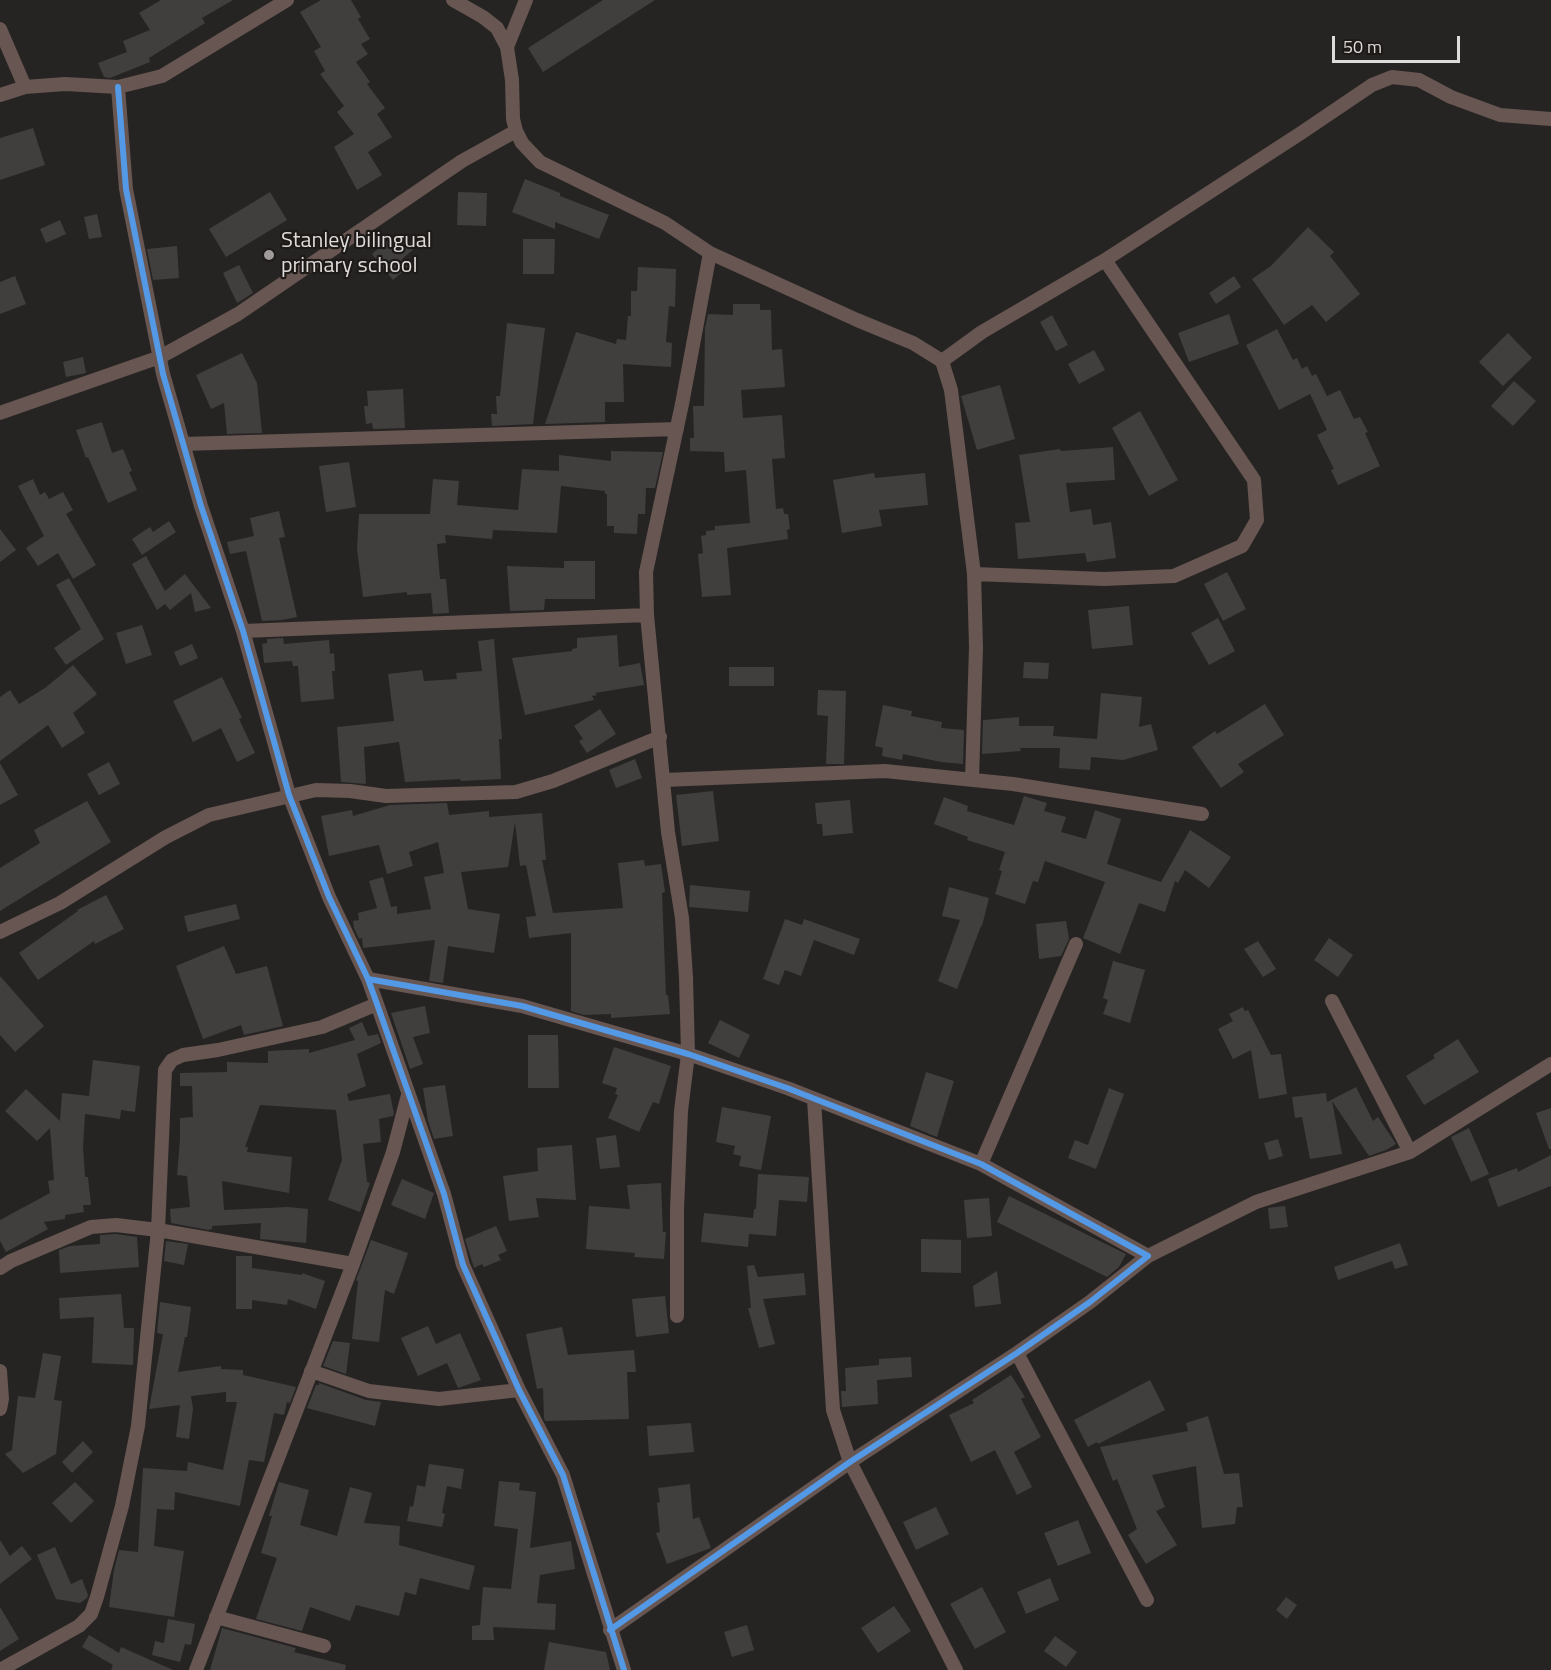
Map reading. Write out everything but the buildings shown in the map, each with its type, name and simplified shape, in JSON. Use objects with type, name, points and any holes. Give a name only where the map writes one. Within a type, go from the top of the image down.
[{"type":"street","points":[[0,96],[25,87],[65,84],[118,87],[162,76],[287,0]]},
{"type":"street","points":[[453,0],[497,28],[507,47],[516,131],[522,143],[540,162],[665,223],[710,253],[857,320],[914,343],[942,361],[951,390],[974,574],[976,647],[972,780]]},
{"type":"street","points":[[507,47],[526,0]]},
{"type":"street","points":[[0,28],[25,87]]},
{"type":"street","points":[[942,361],[982,332],[1105,260],[1292,140],[1372,85],[1392,77],[1419,80],[1451,97],[1500,115],[1551,119]]},
{"type":"street","points":[[118,87],[126,189],[160,357],[201,506],[243,631],[289,795],[329,897],[368,979],[444,1194],[463,1265],[519,1390],[563,1475],[624,1670]]},
{"type":"street","points":[[0,413],[160,357],[238,314],[462,161],[516,131]]},
{"type":"street","points":[[677,1316],[681,1111],[688,1054],[686,977],[682,918],[668,832],[647,615],[646,572],[677,429],[710,253]]},
{"type":"street","points":[[974,574],[1104,579],[1174,576],[1242,546],[1257,520],[1254,480],[1105,260]]},
{"type":"street","points":[[183,444],[677,429]]},
{"type":"street","points":[[243,631],[647,615]]},
{"type":"street","points":[[0,932],[60,903],[166,837],[209,815],[316,790],[350,791],[386,796],[516,792],[553,781],[660,737]]},
{"type":"street","points":[[664,780],[885,771],[1013,784],[1202,814]]},
{"type":"street","points":[[981,1164],[1076,944]]},
{"type":"street","points":[[368,979],[522,1006],[688,1054],[814,1099],[981,1164],[1148,1256]]},
{"type":"street","points":[[1332,1001],[1410,1152]]},
{"type":"street","points":[[0,1670],[79,1626],[91,1614],[98,1597],[122,1506],[138,1426],[158,1230],[165,1070],[171,1060],[183,1055],[218,1050],[322,1027],[377,1004]]},
{"type":"street","points":[[610,1630],[850,1462],[1017,1353],[1090,1302],[1148,1256],[1256,1202],[1410,1152],[1551,1064]]},
{"type":"street","points":[[196,1670],[353,1264],[393,1152],[408,1095]]},
{"type":"street","points":[[814,1099],[833,1410],[850,1462],[956,1670]]},
{"type":"street","points":[[0,1268],[11,1261],[91,1227],[116,1225],[158,1230],[353,1264]]},
{"type":"street","points":[[1017,1353],[1147,1600]]},
{"type":"street","points":[[0,1371],[2,1399],[0,1409]]},
{"type":"street","points":[[311,1371],[369,1390],[439,1399],[519,1390]]},
{"type":"street","points":[[216,1617],[324,1646]]},
{"type":"cycle path","points":[[118,87],[126,189],[163,374],[201,506],[243,631],[289,795],[329,897],[368,979],[444,1194],[463,1265],[519,1390],[563,1475],[624,1670]]},
{"type":"cycle path","points":[[368,979],[522,1006],[688,1054],[787,1088],[981,1164],[1148,1256],[1090,1302],[1017,1353],[850,1462],[610,1630]]},
{"type":"place","name":"Stanley bilingual primary school","points":[[269,255]]}]
